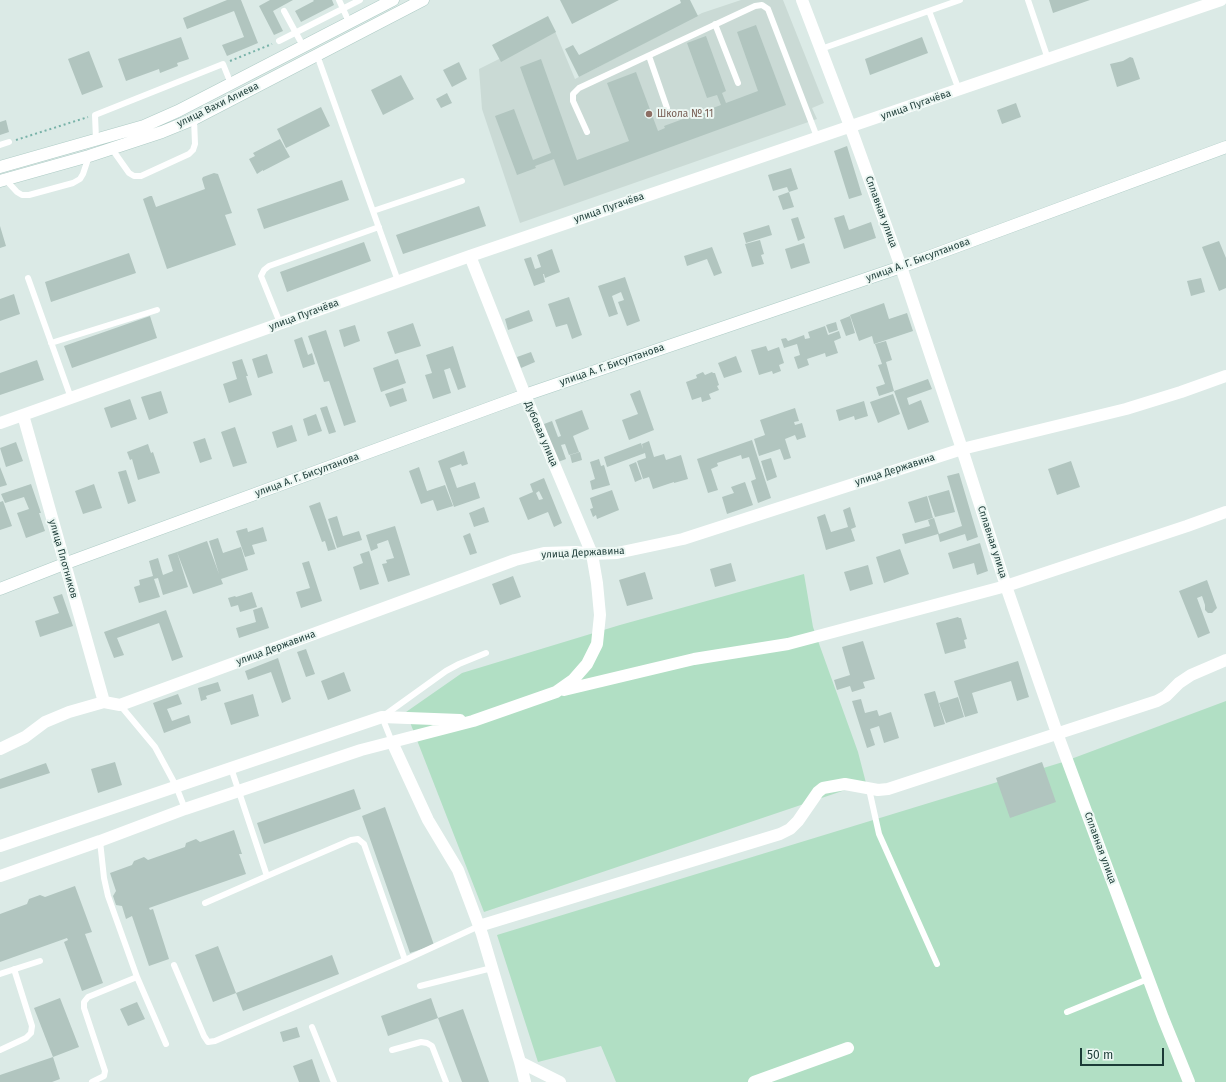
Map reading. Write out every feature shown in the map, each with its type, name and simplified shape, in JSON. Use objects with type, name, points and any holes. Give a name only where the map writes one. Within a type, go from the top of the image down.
[{"type":"street","name":"улица Вахи Алиева","points":[[0,167],[144,126],[178,111],[231,84],[391,0]]},
{"type":"street","name":"улица Вахи Алиева","points":[[2,180],[89,156],[162,132],[194,118],[423,0]]},
{"type":"street","name":"Сплавная улица","points":[[802,0],[850,126],[901,267],[1006,586],[1057,733],[1148,979],[1189,1082]]},
{"type":"street","name":"улица Пугачёва","points":[[0,423],[470,256],[1221,0]]},
{"type":"street","name":"улица А. Г. Бисултанова","points":[[0,589],[64,564],[525,395],[901,267],[1226,147]]},
{"type":"street","name":"Дубовая улица","points":[[470,256],[525,395],[592,554],[598,583],[600,615],[597,644],[587,664],[573,680],[556,692]]},
{"type":"street","name":"улица Державина","points":[[120,705],[515,560],[544,553],[617,553],[683,539],[962,449],[1126,409],[1226,376]]},
{"type":"street","name":"улица Плотников","points":[[23,415],[104,702]]},
{"type":"street","points":[[0,876],[185,809],[361,750],[473,720],[556,692],[694,659],[788,644],[1006,586],[1226,512]]},
{"type":"street","points":[[479,926],[780,834],[790,829],[798,821],[818,792],[824,788],[845,784],[869,789],[888,789],[1157,701],[1166,696],[1179,683],[1191,675],[1226,660]]},
{"type":"street","points":[[0,748],[19,740],[45,722],[68,712],[104,702],[120,705]]},
{"type":"street","points":[[0,846],[382,717],[473,720]]},
{"type":"street","points":[[392,742],[428,820],[458,870],[479,926],[525,1082]]},
{"type":"street","points":[[754,1082],[848,1048]]},
{"type":"street","points":[[520,1062],[560,1082]]},
{"type":"lane","points":[[339,0],[349,22]]},
{"type":"lane","points":[[279,41],[360,0]]},
{"type":"lane","points":[[821,49],[960,0]]},
{"type":"lane","points":[[1028,0],[1048,59]]},
{"type":"lane","points":[[587,132],[573,101],[573,94],[579,88],[715,24],[755,6],[762,5],[768,10],[817,137]]},
{"type":"lane","points":[[284,11],[303,46]]},
{"type":"lane","points":[[929,11],[959,90]]},
{"type":"lane","points":[[715,24],[738,83]]},
{"type":"lane","points":[[317,55],[398,281]]},
{"type":"lane","points":[[649,56],[667,108]]},
{"type":"lane","points":[[96,139],[94,115],[223,64],[231,84]]},
{"type":"lane","points":[[112,149],[129,173],[134,176],[141,176],[189,154],[193,150],[195,144],[194,118]]},
{"type":"lane","points":[[0,145],[9,142]]},
{"type":"lane","points":[[2,180],[22,195],[29,195],[66,185],[80,179],[89,156]]},
{"type":"lane","points":[[373,210],[462,181]]},
{"type":"lane","points":[[280,324],[261,276],[264,270],[269,266],[379,227]]},
{"type":"lane","points":[[28,278],[71,398]]},
{"type":"lane","points":[[51,343],[157,310]]},
{"type":"lane","points":[[392,742],[382,717],[446,671],[486,652]]},
{"type":"lane","points":[[120,705],[156,747],[176,786],[185,809]]},
{"type":"lane","points":[[231,768],[268,876]]},
{"type":"lane","points":[[869,789],[879,834],[937,964]]},
{"type":"lane","points":[[205,903],[351,840],[358,839],[364,844],[405,960]]},
{"type":"lane","points":[[100,841],[108,896],[137,978],[166,1044]]},
{"type":"lane","points":[[174,965],[204,1036],[208,1042],[216,1041],[405,960],[479,926]]},
{"type":"lane","points":[[0,974],[40,961]]},
{"type":"lane","points":[[420,986],[492,968]]},
{"type":"lane","points":[[0,1050],[26,1038],[31,1033],[32,1026],[14,969]]},
{"type":"lane","points":[[92,1082],[104,1076],[105,1071],[84,1008],[84,1002],[88,997],[137,978]]},
{"type":"lane","points":[[1067,1012],[1148,979]]},
{"type":"lane","points":[[312,1027],[334,1082]]},
{"type":"lane","points":[[392,1050],[421,1042],[427,1043],[432,1046],[446,1082]]},
{"type":"path","points":[[223,64],[279,41]]},
{"type":"path","points":[[9,142],[94,115]]},
{"type":"shaded area","name":"Школа № 11","points":[[741,0],[783,0],[824,103],[812,108],[817,119],[520,223],[482,109],[479,69],[555,31],[575,79],[702,13]]},
{"type":"green space","points":[[804,574],[813,627],[858,752],[866,783],[484,912],[406,712],[462,673],[620,625]]},
{"type":"green space","points":[[1226,701],[1226,1082],[616,1082],[601,1046],[538,1062],[497,935],[1063,762]]},
{"type":"building","points":[[227,0],[241,0],[258,43],[227,56],[222,45],[244,37],[234,11],[187,29],[183,18]]},
{"type":"building","points":[[270,0],[293,0],[273,11],[283,31],[274,35],[259,6]]},
{"type":"building","points":[[313,0],[332,0],[334,5],[301,22],[295,11],[314,1]]},
{"type":"building","points":[[560,0],[619,0],[572,24]]},
{"type":"building","points":[[680,0],[690,0],[698,16],[579,77],[565,49],[573,45],[579,55],[681,3]]},
{"type":"building","points":[[1049,0],[1090,0],[1053,13]]},
{"type":"building","points":[[548,16],[556,32],[501,62],[492,45]]},
{"type":"building","points":[[756,25],[786,105],[564,186],[554,159],[517,175],[495,116],[514,109],[533,160],[551,153],[520,67],[541,59],[577,160],[629,141],[607,83],[636,72],[658,131],[665,128],[664,126],[721,105],[717,95],[707,98],[687,43],[706,36],[726,91],[722,93],[726,103],[758,91],[737,32]]},
{"type":"building","points":[[181,37],[189,59],[177,63],[178,66],[160,73],[159,69],[126,81],[118,59]]},
{"type":"building","points":[[922,37],[928,53],[870,75],[865,59]]},
{"type":"building","points":[[89,51],[103,87],[82,95],[68,59]]},
{"type":"building","points":[[1130,57],[1133,58],[1140,79],[1117,87],[1110,64],[1123,61]]},
{"type":"building","points":[[459,62],[467,79],[452,87],[443,70]]},
{"type":"building","points":[[401,75],[414,99],[383,115],[371,90]]},
{"type":"building","points":[[447,93],[452,103],[441,108],[436,99]]},
{"type":"building","points":[[1016,103],[1021,117],[1002,124],[997,110]]},
{"type":"building","points":[[321,107],[330,126],[286,148],[277,129]]},
{"type":"building","points":[[6,120],[9,132],[0,135],[0,122]]},
{"type":"building","points":[[280,139],[290,157],[257,174],[249,159],[255,156],[253,153]]},
{"type":"building","points":[[847,146],[862,195],[849,199],[834,151]]},
{"type":"building","points":[[791,168],[798,189],[789,192],[787,187],[773,191],[768,175]]},
{"type":"building","points":[[214,173],[218,174],[232,213],[225,215],[236,245],[167,269],[143,199],[152,196],[156,207],[205,189],[202,179],[203,177]]},
{"type":"building","points":[[342,180],[349,200],[264,229],[257,209]]},
{"type":"building","points":[[789,192],[794,207],[783,210],[778,196]]},
{"type":"building","points":[[479,206],[486,226],[403,254],[396,235]]},
{"type":"building","points":[[844,215],[849,230],[871,222],[876,238],[844,249],[834,218]]},
{"type":"building","points":[[798,217],[805,238],[798,241],[791,219]]},
{"type":"building","points":[[769,225],[772,235],[746,243],[743,233]]},
{"type":"building","points":[[0,226],[6,246],[0,248]]},
{"type":"building","points":[[760,240],[764,254],[761,255],[764,264],[752,267],[745,244]]},
{"type":"building","points":[[1219,241],[1226,258],[1226,288],[1219,291],[1202,247]]},
{"type":"building","points":[[364,242],[371,261],[287,292],[280,272]]},
{"type":"building","points":[[804,243],[810,263],[791,269],[785,249]]},
{"type":"building","points":[[712,247],[722,273],[714,276],[707,259],[687,266],[684,256]]},
{"type":"building","points":[[552,249],[560,272],[545,278],[543,274],[545,282],[534,286],[524,259],[531,257],[535,269],[541,267],[537,255]]},
{"type":"building","points":[[129,253],[136,273],[51,302],[45,282]]},
{"type":"building","points":[[625,277],[640,321],[627,326],[618,302],[624,300],[621,292],[612,296],[618,314],[609,317],[598,286]]},
{"type":"building","points":[[1201,278],[1205,292],[1191,296],[1187,281]]},
{"type":"building","points":[[14,294],[20,314],[0,321],[0,299]]},
{"type":"building","points":[[569,297],[582,335],[572,339],[567,324],[556,327],[548,304]]},
{"type":"building","points":[[884,303],[889,319],[907,313],[913,331],[874,344],[872,336],[859,341],[850,315]]},
{"type":"building","points":[[529,310],[533,321],[508,330],[505,319]]},
{"type":"building","points":[[150,316],[157,338],[72,368],[64,346]]},
{"type":"building","points":[[850,316],[855,333],[846,336],[840,320]]},
{"type":"building","points":[[836,322],[838,330],[829,333],[826,325]]},
{"type":"building","points":[[413,323],[421,346],[395,354],[387,332]]},
{"type":"building","points":[[355,325],[360,341],[344,347],[339,330]]},
{"type":"building","points":[[825,326],[828,335],[839,331],[841,338],[834,341],[838,353],[826,357],[825,353],[807,359],[809,365],[798,369],[794,357],[800,355],[797,344],[784,348],[781,339],[786,338],[788,341],[804,335],[805,339],[810,338],[808,332]]},
{"type":"building","points":[[326,330],[356,422],[344,426],[329,381],[324,382],[308,336]]},
{"type":"building","points":[[302,337],[308,355],[312,353],[315,364],[303,368],[294,340]]},
{"type":"building","points":[[886,341],[892,360],[886,362],[894,391],[879,396],[876,387],[885,384],[878,365],[882,364],[875,344]]},
{"type":"building","points":[[453,346],[466,387],[458,390],[450,368],[444,370],[451,393],[433,399],[425,375],[432,373],[426,355]]},
{"type":"building","points":[[766,346],[768,351],[779,347],[784,363],[779,365],[781,371],[773,374],[772,371],[759,375],[751,350]]},
{"type":"building","points":[[531,352],[535,362],[521,368],[517,357]]},
{"type":"building","points":[[267,354],[273,373],[258,378],[252,359]]},
{"type":"building","points":[[736,356],[742,372],[724,378],[718,363]]},
{"type":"building","points":[[242,359],[248,376],[246,376],[252,395],[229,403],[223,384],[237,379],[232,362]]},
{"type":"building","points":[[398,359],[406,383],[381,392],[373,368]]},
{"type":"building","points":[[37,360],[44,380],[0,395],[0,373]]},
{"type":"building","points":[[703,372],[705,375],[712,372],[715,373],[719,390],[709,394],[711,399],[702,402],[701,397],[692,400],[686,382],[697,378],[696,375]]},
{"type":"building","points":[[928,379],[932,389],[907,398],[909,405],[921,400],[929,422],[908,430],[894,391]]},
{"type":"building","points":[[403,388],[407,401],[390,407],[385,394]]},
{"type":"building","points":[[640,390],[654,430],[629,440],[622,420],[638,414],[630,394]]},
{"type":"building","points":[[161,391],[168,413],[149,420],[141,397]]},
{"type":"building","points":[[893,394],[900,414],[878,423],[870,402]]},
{"type":"building","points":[[130,399],[137,419],[111,428],[104,408]]},
{"type":"building","points":[[864,401],[868,416],[855,420],[854,416],[839,421],[836,410]]},
{"type":"building","points":[[327,406],[336,432],[329,434],[320,408]]},
{"type":"building","points":[[795,408],[799,421],[794,422],[795,425],[802,423],[806,437],[797,440],[795,435],[785,439],[791,458],[784,460],[780,449],[759,456],[754,439],[765,435],[760,420]]},
{"type":"building","points":[[582,410],[589,429],[573,436],[579,452],[569,455],[565,444],[561,445],[566,459],[558,462],[544,424],[552,421],[558,437],[561,436],[555,420]]},
{"type":"building","points":[[316,414],[322,431],[308,436],[303,419]]},
{"type":"building","points":[[292,425],[297,441],[277,448],[272,432]]},
{"type":"building","points":[[235,427],[247,463],[233,467],[221,432]]},
{"type":"building","points":[[205,438],[212,459],[200,463],[193,442]]},
{"type":"building","points":[[752,440],[771,498],[758,503],[751,481],[756,479],[749,457],[742,459],[741,455],[717,463],[718,466],[711,469],[718,490],[708,493],[697,459]]},
{"type":"building","points":[[649,441],[654,457],[664,454],[666,460],[681,455],[688,479],[653,489],[649,477],[643,479],[637,461],[646,458],[645,453],[607,467],[604,457],[641,443],[643,449],[642,444]]},
{"type":"building","points":[[16,442],[23,461],[6,467],[0,448]]},
{"type":"building","points":[[148,444],[151,453],[153,452],[160,473],[138,480],[132,459],[130,460],[127,452]]},
{"type":"building","points":[[464,451],[468,464],[462,466],[461,464],[450,468],[457,488],[475,482],[480,498],[454,507],[438,461]]},
{"type":"building","points":[[580,452],[582,460],[572,463],[570,455]]},
{"type":"building","points":[[771,458],[777,477],[767,481],[761,461]]},
{"type":"building","points":[[599,459],[601,466],[604,465],[610,485],[592,490],[590,481],[595,479],[590,462]]},
{"type":"building","points":[[1071,461],[1080,487],[1057,495],[1048,469]]},
{"type":"building","points":[[636,462],[642,479],[635,482],[629,465]]},
{"type":"building","points":[[0,467],[7,485],[0,487]]},
{"type":"building","points":[[419,467],[427,491],[445,485],[453,506],[437,511],[433,500],[421,504],[409,471]]},
{"type":"building","points":[[126,470],[136,501],[128,504],[118,472]]},
{"type":"building","points":[[959,473],[978,537],[967,541],[965,534],[940,542],[938,534],[905,544],[902,534],[930,526],[928,520],[934,518],[939,534],[962,526],[947,476]]},
{"type":"building","points":[[544,478],[562,523],[554,527],[548,512],[528,520],[519,498],[533,492],[530,484]],"holes":[[[539,491],[543,499],[539,500],[536,493]]]},
{"type":"building","points":[[745,482],[753,505],[727,514],[722,497],[734,493],[731,487]]},
{"type":"building","points":[[31,484],[41,513],[39,513],[45,531],[26,538],[17,513],[29,509],[24,497],[5,503],[1,494]]},
{"type":"building","points":[[94,484],[102,508],[83,514],[75,491]]},
{"type":"building","points":[[612,490],[619,510],[597,519],[596,515],[593,517],[590,509],[593,508],[590,498]]},
{"type":"building","points":[[949,490],[955,512],[935,517],[928,496]]},
{"type":"building","points":[[927,496],[933,518],[915,523],[908,502]]},
{"type":"building","points":[[3,501],[12,526],[0,530],[0,502]]},
{"type":"building","points":[[320,502],[336,549],[328,551],[325,541],[322,542],[309,506]]},
{"type":"building","points":[[484,507],[489,522],[474,527],[469,513]]},
{"type":"building","points":[[850,507],[856,527],[851,529],[855,541],[826,550],[817,517],[825,514],[831,532],[848,527],[843,510]]},
{"type":"building","points":[[337,516],[343,536],[359,531],[362,540],[337,548],[328,519]]},
{"type":"building","points":[[395,526],[410,575],[388,582],[382,564],[387,563],[386,560],[394,558],[388,540],[377,544],[378,548],[371,551],[366,535]]},
{"type":"building","points":[[263,527],[267,541],[252,545],[255,554],[245,557],[236,531],[247,528],[248,532]]},
{"type":"building","points":[[470,533],[477,553],[470,555],[463,536]]},
{"type":"building","points":[[218,538],[223,553],[241,547],[248,570],[221,579],[223,584],[193,594],[177,552],[207,541],[219,574],[209,541]]},
{"type":"building","points":[[980,543],[988,571],[977,575],[974,563],[953,569],[948,553]]},
{"type":"building","points":[[900,549],[909,574],[884,583],[876,557]]},
{"type":"building","points":[[369,551],[379,584],[360,590],[353,567],[363,563],[360,554]]},
{"type":"building","points":[[177,552],[188,587],[163,595],[158,578],[154,579],[160,597],[139,603],[134,587],[140,585],[139,580],[153,576],[149,561],[158,558],[163,575],[173,571],[168,555]]},
{"type":"building","points":[[309,561],[322,601],[301,608],[296,592],[310,588],[302,563]]},
{"type":"building","points":[[731,563],[736,581],[715,587],[710,569]]},
{"type":"building","points":[[868,565],[873,584],[850,591],[844,572]]},
{"type":"building","points":[[645,572],[653,599],[627,606],[619,580]]},
{"type":"building","points":[[513,576],[521,597],[500,605],[492,584]]},
{"type":"building","points":[[1207,580],[1217,608],[1212,613],[1208,613],[1205,610],[1202,596],[1197,598],[1210,633],[1198,638],[1179,591]]},
{"type":"building","points":[[252,592],[257,607],[240,612],[238,605],[231,607],[228,598]]},
{"type":"building","points":[[62,594],[73,626],[40,637],[35,621],[59,613],[53,597]]},
{"type":"building","points":[[262,607],[269,628],[239,638],[236,628],[256,622],[253,610]]},
{"type":"building","points":[[166,610],[183,657],[172,661],[159,623],[117,638],[124,655],[114,658],[104,632]]},
{"type":"building","points":[[958,617],[961,618],[967,639],[964,640],[966,648],[945,654],[936,623]]},
{"type":"building","points":[[863,641],[875,679],[863,682],[865,688],[852,692],[850,686],[837,690],[834,680],[850,675],[842,647]]},
{"type":"building","points":[[306,649],[315,674],[306,677],[297,652]]},
{"type":"building","points":[[278,658],[291,699],[282,703],[271,672],[248,680],[245,671]]},
{"type":"building","points":[[1018,661],[1029,697],[1017,701],[1011,681],[972,693],[978,713],[965,717],[954,681]]},
{"type":"building","points":[[344,672],[351,691],[328,700],[321,681]]},
{"type":"building","points":[[218,682],[221,691],[206,696],[207,699],[201,701],[198,688]]},
{"type":"building","points":[[935,691],[945,724],[934,727],[924,694]]},
{"type":"building","points":[[178,694],[182,704],[167,709],[172,721],[189,715],[191,723],[164,733],[153,703]]},
{"type":"building","points":[[253,694],[259,716],[231,725],[224,703]]},
{"type":"building","points":[[958,697],[964,717],[946,723],[939,703]]},
{"type":"building","points":[[861,699],[865,713],[877,710],[879,716],[891,712],[899,738],[884,743],[879,726],[870,729],[875,745],[867,748],[852,701]]},
{"type":"building","points":[[115,762],[122,785],[98,793],[91,769]]},
{"type":"building","points":[[1042,762],[1056,802],[1010,818],[996,778]]},
{"type":"building","points":[[46,763],[50,773],[0,789],[0,779]]},
{"type":"building","points":[[354,789],[361,809],[264,844],[257,823]]},
{"type":"building","points":[[385,807],[434,945],[410,953],[362,816]]},
{"type":"building","points":[[234,830],[242,854],[239,854],[246,874],[149,908],[150,910],[153,909],[169,959],[149,966],[132,916],[126,919],[122,906],[116,905],[113,896],[116,891],[110,873],[132,865],[134,861],[144,857],[148,860],[185,847],[186,843],[196,839],[200,842]]},
{"type":"building","points":[[75,886],[92,932],[85,934],[103,983],[82,991],[64,942],[68,940],[67,938],[0,962],[0,914],[27,904],[29,899],[40,895],[45,897]]},
{"type":"building","points":[[218,946],[236,993],[213,1002],[195,955]]},
{"type":"building","points":[[332,955],[339,974],[243,1011],[236,993]]},
{"type":"building","points":[[60,998],[79,1047],[53,1057],[34,1008]]},
{"type":"building","points":[[431,998],[438,1018],[388,1036],[381,1016]]},
{"type":"building","points":[[137,1002],[145,1019],[128,1026],[120,1009]]},
{"type":"building","points":[[463,1009],[489,1082],[462,1082],[438,1018]]},
{"type":"building","points":[[297,1027],[300,1037],[283,1042],[280,1032]]},
{"type":"building","points":[[53,1057],[60,1079],[52,1082],[0,1082],[0,1075]]},
{"type":"building","points":[[312,1059],[320,1082],[299,1082],[293,1066]]},
{"type":"place","name":"Школа № 11","points":[[649,114]]}]
